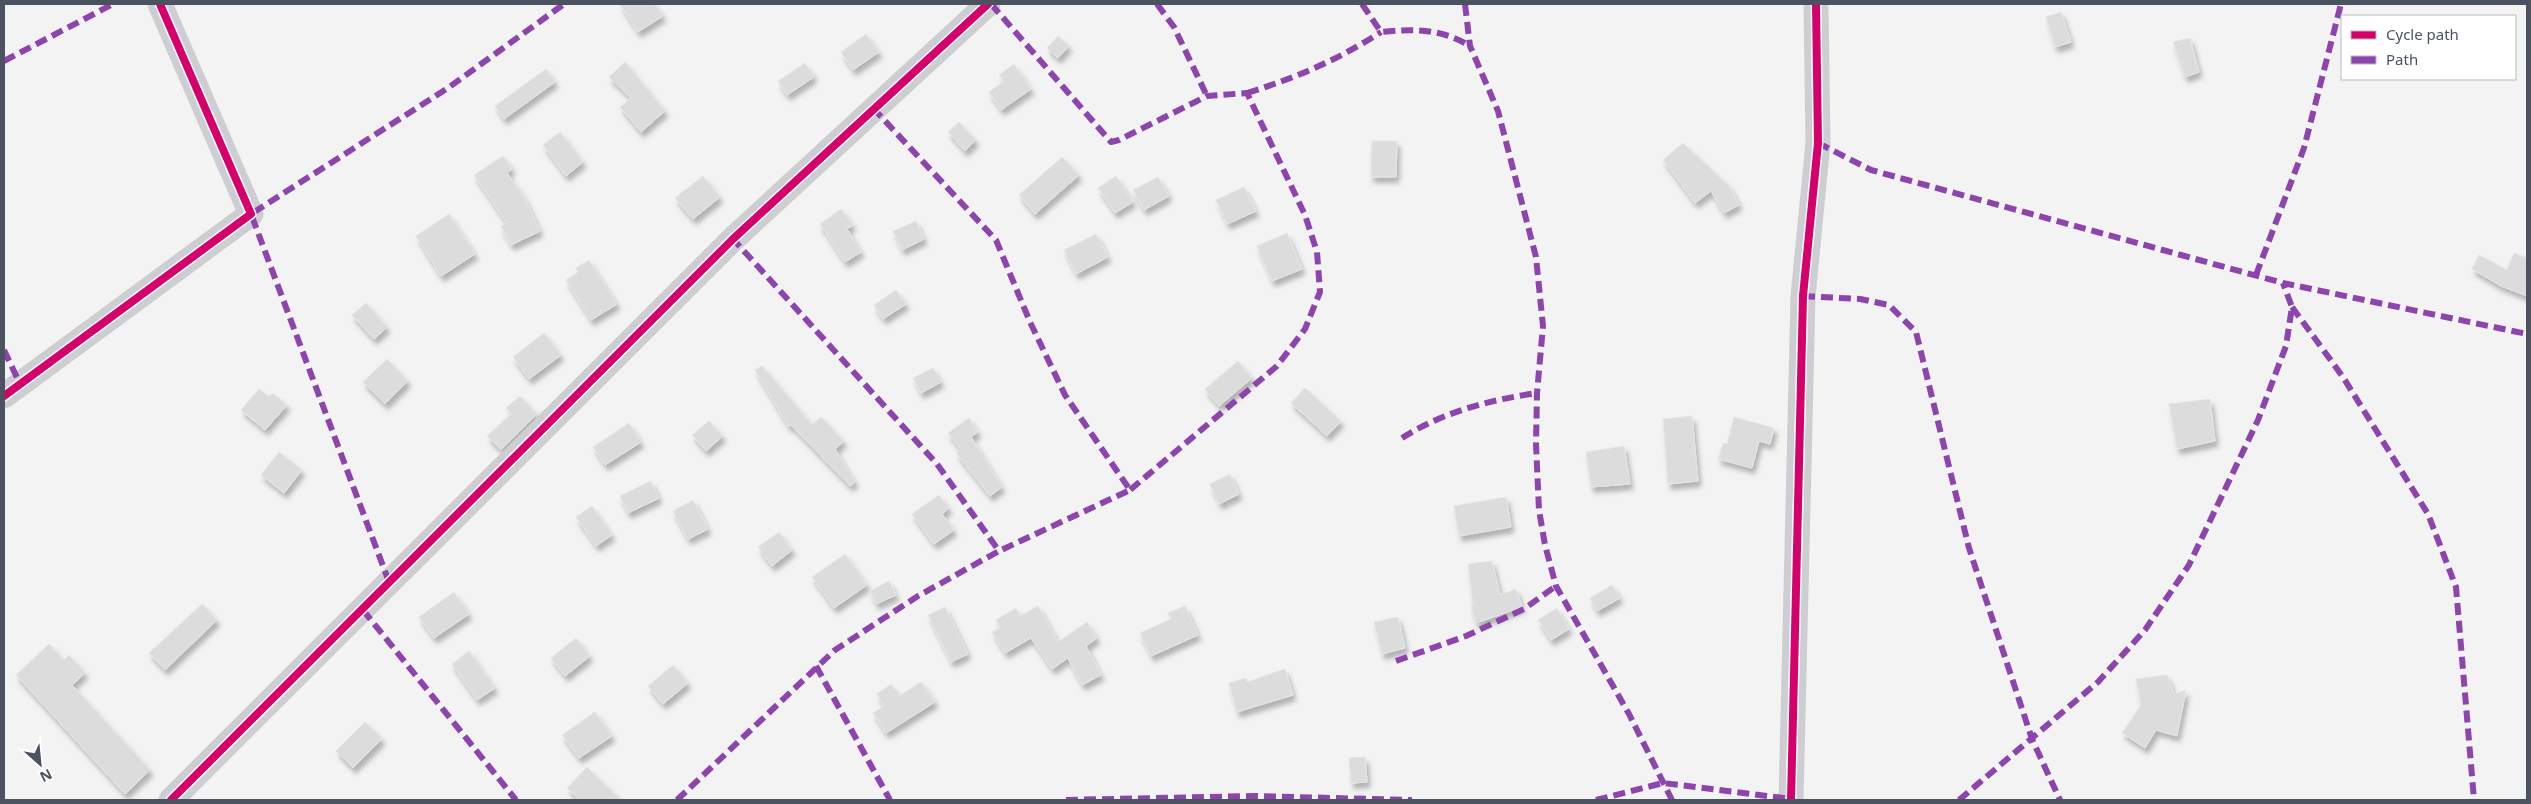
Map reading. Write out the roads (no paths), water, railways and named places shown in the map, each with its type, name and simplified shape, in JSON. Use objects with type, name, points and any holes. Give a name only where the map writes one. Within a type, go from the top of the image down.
[{"type":"street","points":[[4,396],[251,214],[160,4]]},
{"type":"street","points":[[171,800],[733,239],[988,4]]},
{"type":"street","points":[[1791,800],[1803,296],[1818,143],[1816,4]]}]
